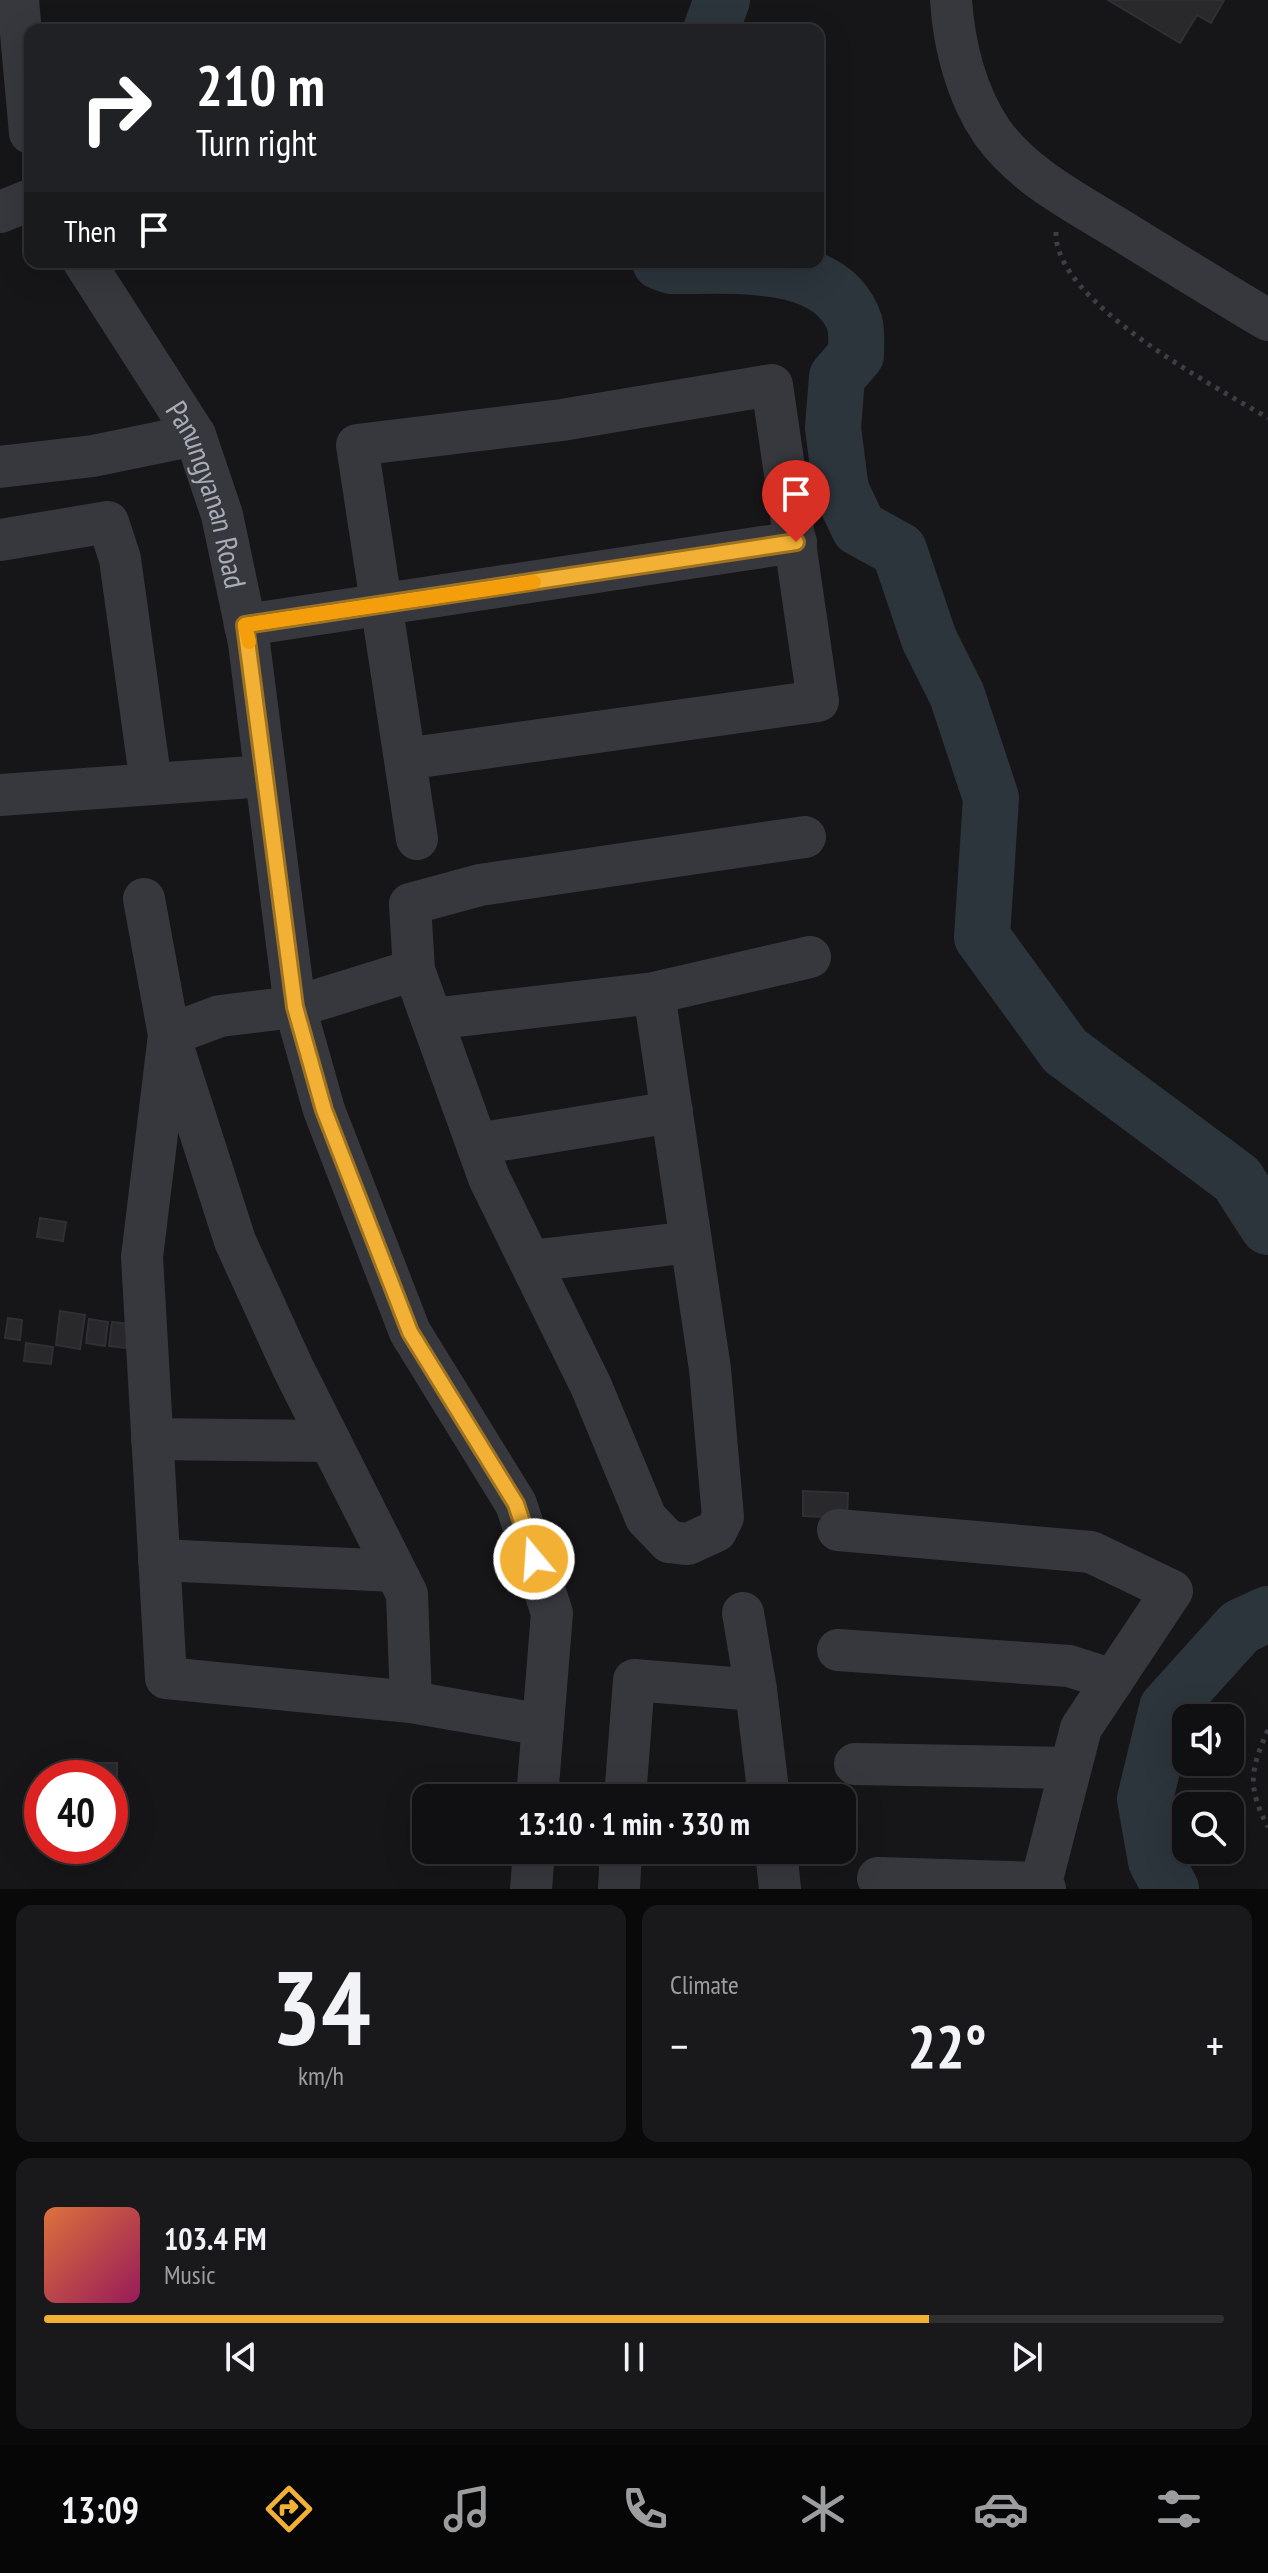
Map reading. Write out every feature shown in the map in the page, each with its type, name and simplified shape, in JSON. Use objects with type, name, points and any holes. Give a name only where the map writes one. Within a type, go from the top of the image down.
[{"type":"street","points":[[18,0],[24,66]]},
{"type":"street","points":[[951,0],[959,52],[980,113],[1014,158],[1057,191],[1268,320]]},
{"type":"street","points":[[0,212],[24,202]]},
{"type":"street","name":"Panungyanan Road","points":[[88,268],[195,435],[222,515],[245,625],[295,1007],[324,1110],[410,1332],[516,1504],[552,1613],[538,1784]]},
{"type":"street","points":[[405,759],[818,701],[772,385],[562,420],[357,445],[417,839]]},
{"type":"street","points":[[0,467],[93,456],[195,435]]},
{"type":"street","points":[[0,540],[108,522],[120,559],[151,784]]},
{"type":"street","points":[[245,625],[796,542]]},
{"type":"street","points":[[0,795],[265,776]]},
{"type":"street","points":[[654,993],[710,1369],[723,1517],[716,1531],[688,1544],[669,1542],[646,1518],[591,1386],[477,1144],[414,970],[410,904],[480,885],[805,837]]},
{"type":"street","points":[[144,899],[169,1035],[235,1241],[407,1594],[411,1702]]},
{"type":"street","points":[[432,1019],[654,993],[810,957]]},
{"type":"street","points":[[169,1035],[220,1016],[295,1007],[414,970]]},
{"type":"street","points":[[169,1035],[142,1257],[166,1678],[411,1702],[543,1725]]},
{"type":"street","points":[[477,1144],[672,1112]]},
{"type":"street","points":[[530,1261],[691,1242]]},
{"type":"street","points":[[152,1439],[330,1441]]},
{"type":"street","points":[[838,1530],[1091,1552],[1172,1591],[1081,1728],[1043,1886],[878,1878]]},
{"type":"street","points":[[159,1560],[395,1571]]},
{"type":"street","points":[[743,1613],[767,1784]]},
{"type":"street","points":[[838,1650],[1069,1666],[1113,1680]]},
{"type":"street","points":[[626,1784],[634,1680],[756,1690]]},
{"type":"street","points":[[855,1764],[1070,1768]]},
{"type":"street","points":[[531,1889],[533,1864]]},
{"type":"street","points":[[619,1889],[620,1864]]},
{"type":"street","points":[[777,1864],[780,1889]]},
{"type":"path","points":[[1057,191],[1055,246],[1085,294],[1164,355],[1268,418]]},
{"type":"path","points":[[1268,1730],[1252,1768],[1255,1801],[1268,1827]]},
{"type":"building","points":[[1108,0],[1224,0],[1211,23],[1197,15],[1180,43]]},
{"type":"building","points":[[40,1218],[66,1222],[63,1241],[37,1237]]},
{"type":"building","points":[[60,1311],[85,1315],[80,1349],[56,1345]]},
{"type":"building","points":[[8,1318],[22,1320],[20,1340],[5,1338]]},
{"type":"building","points":[[89,1319],[108,1322],[105,1346],[86,1343]]},
{"type":"building","points":[[112,1322],[130,1324],[126,1348],[109,1346]]},
{"type":"building","points":[[26,1343],[53,1347],[51,1364],[24,1361]]},
{"type":"building","points":[[803,1491],[848,1493],[847,1518],[803,1516]]},
{"type":"waterway","points":[[713,24],[722,0]]},
{"type":"waterway","points":[[757,268],[802,276],[825,286],[843,302],[855,324],[856,355],[837,377],[833,428],[841,490],[859,528],[899,550],[929,639],[957,695],[991,798],[982,937],[1065,1051],[1237,1179],[1268,1227]]},
{"type":"waterway","points":[[1171,1889],[1156,1861],[1145,1799],[1167,1708],[1240,1627],[1268,1614]]},
{"type":"slow traffic","points":[[249,642],[245,625],[534,582]]},
{"type":"route","points":[[534,1559],[516,1504],[410,1332],[324,1110],[295,1007],[245,625],[796,542]]}]
